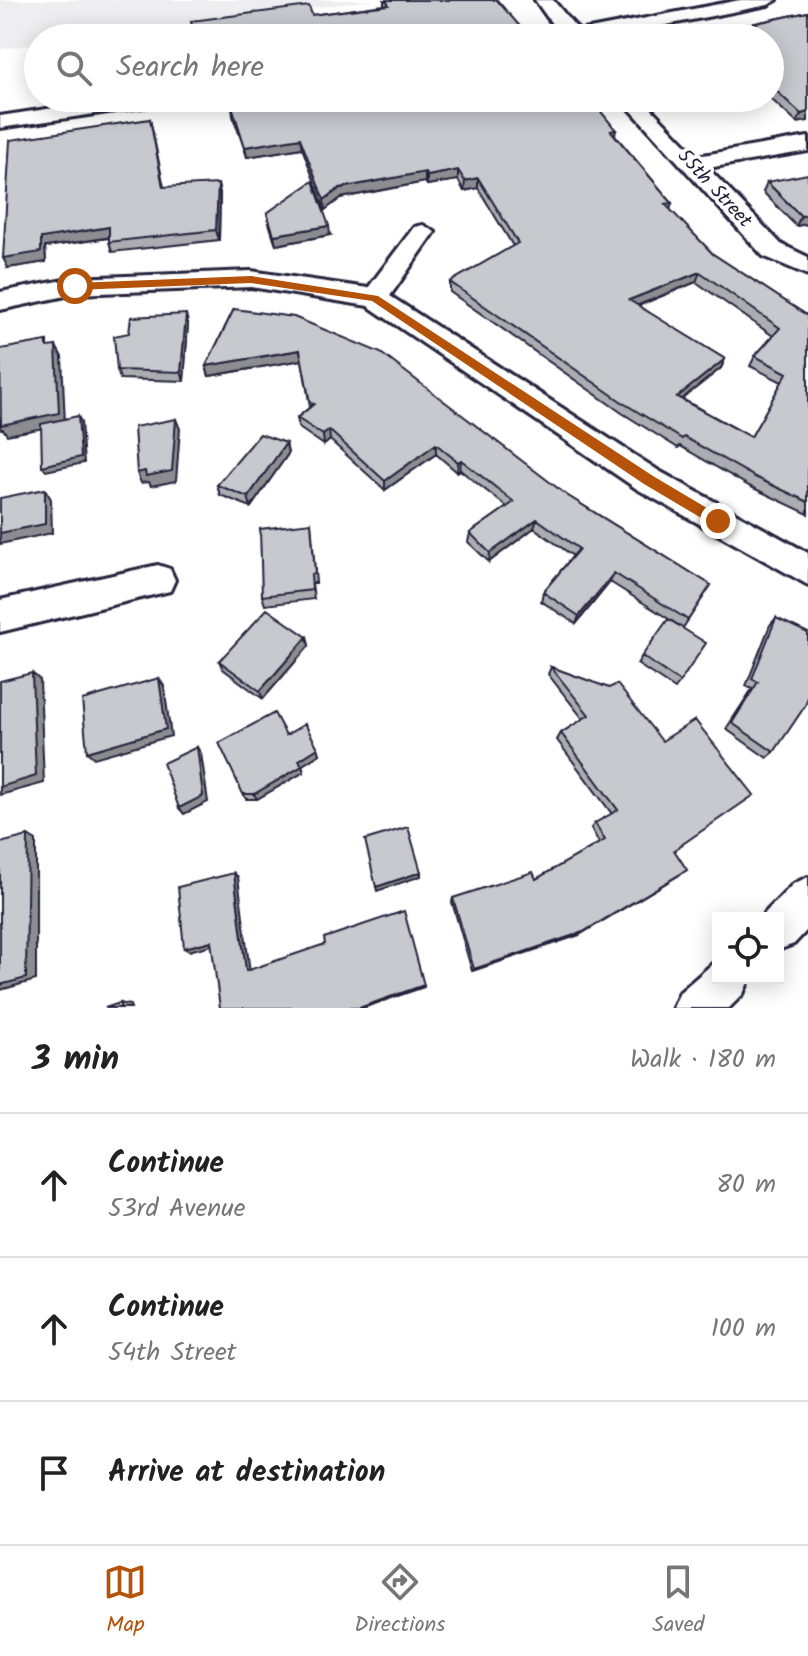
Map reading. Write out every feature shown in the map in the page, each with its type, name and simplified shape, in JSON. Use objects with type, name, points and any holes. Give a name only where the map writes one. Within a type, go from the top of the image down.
[{"type":"street","points":[[544,0],[562,24]]},
{"type":"street","points":[[645,24],[768,0]]},
{"type":"street","points":[[0,122],[68,112]]},
{"type":"street","name":"55th Street","points":[[643,112],[772,250],[808,267]]},
{"type":"street","points":[[690,164],[808,144]]},
{"type":"street","points":[[375,298],[423,232]]},
{"type":"street","points":[[0,301],[75,286],[251,279],[375,298],[648,480],[808,570]]},
{"type":"street","points":[[0,616],[158,580]]},
{"type":"street","points":[[784,922],[808,899]]},
{"type":"street","points":[[696,1008],[721,984]]},
{"type":"shaded area","points":[[0,0],[373,0],[190,24],[24,24],[24,46],[0,49]]},
{"type":"building","points":[[386,0],[497,0],[518,24],[192,24],[191,21],[309,6],[312,15],[389,5]]},
{"type":"building","points":[[808,12],[808,112],[801,114],[784,98],[784,24],[751,24]]},
{"type":"building","points":[[234,112],[601,112],[616,130],[611,131],[672,203],[665,204],[713,254],[808,316],[808,502],[755,477],[684,437],[682,439],[625,404],[450,282],[518,243],[478,178],[465,181],[458,170],[427,176],[425,172],[340,188],[324,200],[300,138],[245,147]],"holes":[[[700,272],[780,328],[755,356],[787,373],[751,437],[677,397],[725,359],[629,300]]]},
{"type":"building","points":[[150,119],[163,187],[218,184],[216,230],[109,242],[109,227],[41,238],[41,252],[3,258],[10,140]]},
{"type":"building","points":[[808,174],[808,215],[801,216],[767,182]]},
{"type":"building","points":[[313,181],[329,226],[274,235],[267,213]]},
{"type":"building","points":[[234,309],[294,317],[381,353],[568,496],[711,585],[688,620],[614,573],[579,616],[543,592],[579,549],[537,519],[490,553],[470,533],[514,502],[461,460],[458,462],[436,444],[385,481],[329,430],[323,435],[297,418],[314,404],[310,403],[300,350],[206,366]]},
{"type":"building","points":[[186,314],[181,372],[117,370],[114,336],[129,333],[131,317]]},
{"type":"building","points":[[47,341],[47,347],[56,346],[59,413],[1,425],[0,349]]},
{"type":"building","points":[[78,416],[81,457],[42,466],[41,424]]},
{"type":"building","points":[[176,419],[172,471],[146,476],[145,471],[137,473],[134,427]]},
{"type":"building","points":[[260,434],[286,443],[248,497],[217,485]]},
{"type":"building","points":[[45,489],[45,524],[0,533],[0,498]]},
{"type":"building","points":[[311,523],[315,574],[311,574],[312,590],[262,596],[260,529]]},
{"type":"building","points":[[267,609],[307,637],[260,691],[219,661]]},
{"type":"building","points":[[776,618],[808,633],[808,697],[774,752],[732,723],[758,682],[752,679]]},
{"type":"building","points":[[668,619],[706,643],[680,682],[642,656]]},
{"type":"building","points":[[551,667],[609,688],[617,684],[662,741],[695,720],[754,795],[674,850],[687,870],[583,932],[474,969],[453,898],[533,872],[536,879],[605,840],[595,823],[618,810],[561,733],[589,715]]},
{"type":"building","points":[[32,673],[36,776],[0,787],[0,681]]},
{"type":"building","points":[[159,678],[166,729],[87,752],[82,700]]},
{"type":"building","points":[[274,713],[286,735],[305,724],[318,748],[299,760],[302,766],[254,794],[243,794],[219,743]]},
{"type":"building","points":[[197,747],[203,796],[179,808],[163,763]]},
{"type":"building","points":[[408,827],[421,872],[376,887],[365,840]]},
{"type":"building","points":[[28,836],[26,978],[0,985],[0,843]]},
{"type":"building","points":[[234,873],[246,971],[325,944],[324,938],[404,911],[424,985],[359,1008],[220,1008],[211,941],[184,948],[178,887]]},
{"type":"route","points":[[75,286],[251,279],[375,298],[648,480],[718,521]]}]
